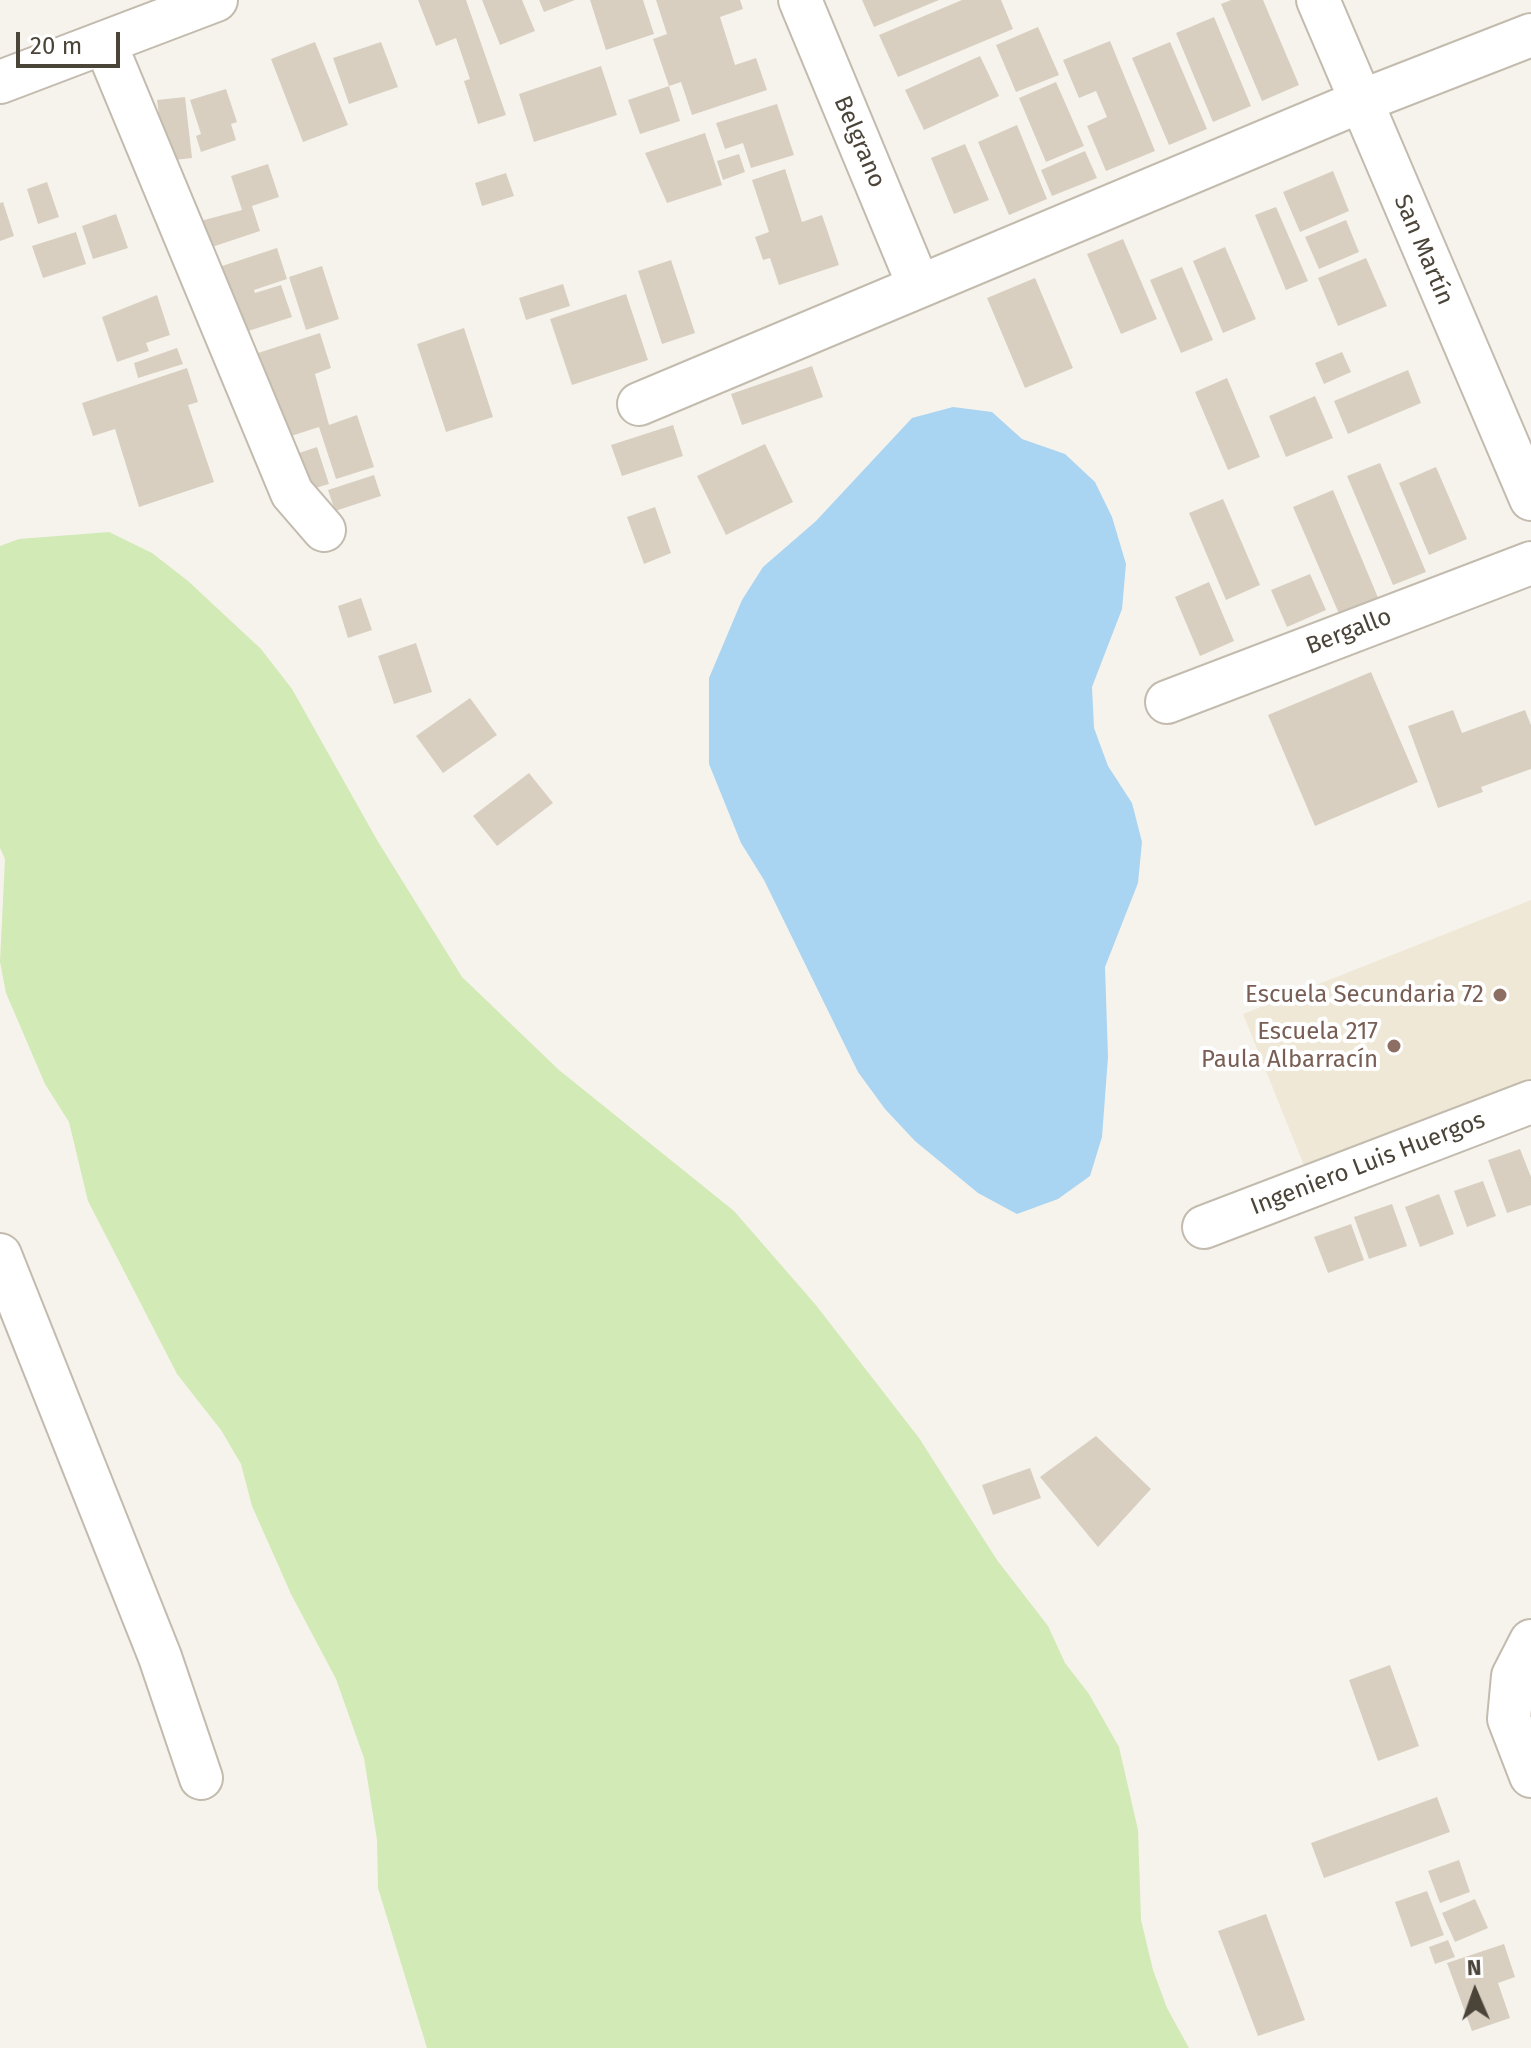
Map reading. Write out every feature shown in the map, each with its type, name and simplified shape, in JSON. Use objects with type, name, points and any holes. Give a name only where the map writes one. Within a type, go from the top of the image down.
[{"type":"street","points":[[0,82],[216,0]]},
{"type":"street","name":"Belgrano","points":[[800,0],[918,284]]},
{"type":"street","name":"San Martín","points":[[1318,0],[1531,499]]},
{"type":"street","points":[[639,404],[918,284],[1359,102],[1531,35]]},
{"type":"street","points":[[105,43],[292,493],[324,530]]},
{"type":"street","name":"Bergallo","points":[[1167,702],[1531,563]]},
{"type":"street","name":"Ingeniero Luis Huergos","points":[[1204,1227],[1531,1102]]},
{"type":"street","points":[[0,1255],[160,1657],[201,1778]]},
{"type":"street","points":[[1531,1641],[1513,1676],[1509,1719],[1531,1776]]},
{"type":"shaded area","name":"Escuela 217 Paula Albarracín","points":[[1531,900],[1531,1079],[1305,1168],[1243,1014]]},
{"type":"green space","points":[[109,532],[152,553],[188,581],[261,649],[292,689],[377,840],[462,977],[559,1070],[734,1211],[815,1304],[919,1438],[997,1560],[1048,1626],[1065,1663],[1089,1694],[1119,1747],[1138,1830],[1141,1920],[1153,1970],[1167,2008],[1189,2048],[427,2048],[378,1888],[377,1840],[364,1758],[336,1679],[291,1594],[252,1506],[241,1464],[221,1430],[177,1374],[88,1201],[69,1122],[45,1084],[6,993],[0,962],[5,859],[0,848],[0,546],[19,539]]},
{"type":"water","points":[[953,407],[992,412],[1022,439],[1065,454],[1095,482],[1112,517],[1126,564],[1122,609],[1092,687],[1094,728],[1108,766],[1132,803],[1142,842],[1138,883],[1105,967],[1108,1057],[1102,1137],[1090,1176],[1058,1199],[1017,1214],[978,1193],[915,1141],[885,1109],[858,1072],[764,880],[741,843],[709,764],[709,678],[742,600],[763,567],[816,521],[912,418]]},
{"type":"building","points":[[418,0],[466,0],[506,115],[478,124],[464,81],[470,79],[456,38],[436,46]]},
{"type":"building","points":[[482,0],[522,0],[535,31],[500,45]]},
{"type":"building","points":[[539,0],[575,0],[544,12]]},
{"type":"building","points":[[590,0],[643,0],[654,34],[606,50]]},
{"type":"building","points":[[656,0],[740,0],[743,9],[720,17],[735,65],[756,58],[767,90],[692,115],[681,82],[669,86],[653,39],[667,34]]},
{"type":"building","points":[[862,0],[939,0],[874,27]]},
{"type":"building","points":[[962,0],[1001,0],[1013,29],[898,77],[879,35]]},
{"type":"building","points":[[1231,0],[1263,0],[1299,85],[1262,101],[1221,4]]},
{"type":"building","points":[[1214,17],[1251,106],[1213,122],[1176,33]]},
{"type":"building","points":[[1038,27],[1059,75],[1016,92],[996,45]]},
{"type":"building","points":[[1110,41],[1155,151],[1106,171],[1087,126],[1107,117],[1096,91],[1079,98],[1063,60]]},
{"type":"building","points":[[315,42],[348,125],[303,142],[271,59]]},
{"type":"building","points":[[381,42],[398,87],[349,104],[333,58]]},
{"type":"building","points":[[1170,42],[1207,129],[1169,145],[1132,58]]},
{"type":"building","points":[[980,56],[999,96],[924,130],[905,90]]},
{"type":"building","points":[[601,66],[617,115],[534,142],[519,94]]},
{"type":"building","points":[[1056,82],[1084,146],[1046,162],[1019,98]]},
{"type":"building","points":[[669,86],[680,121],[640,134],[628,100]]},
{"type":"building","points":[[226,89],[237,122],[231,124],[236,140],[201,152],[196,136],[201,134],[190,100]]},
{"type":"building","points":[[185,97],[192,158],[165,161],[157,100]]},
{"type":"building","points":[[777,104],[794,155],[751,168],[743,143],[725,149],[716,123]]},
{"type":"building","points":[[1017,125],[1047,199],[1009,215],[978,142]]},
{"type":"building","points":[[705,133],[722,185],[667,203],[645,153]]},
{"type":"building","points":[[965,144],[989,200],[954,214],[931,158]]},
{"type":"building","points":[[1085,151],[1097,178],[1052,196],[1041,170]]},
{"type":"building","points":[[739,154],[745,172],[723,180],[717,161]]},
{"type":"building","points":[[268,164],[279,197],[252,206],[260,231],[197,252],[189,224],[242,210],[231,176]]},
{"type":"building","points":[[785,169],[802,222],[822,215],[839,265],[779,285],[770,258],[763,260],[755,237],[769,232],[752,180]]},
{"type":"building","points":[[1333,171],[1349,211],[1300,232],[1283,192]]},
{"type":"building","points":[[506,173],[514,196],[482,206],[475,183]]},
{"type":"building","points":[[47,182],[59,217],[38,224],[27,189]]},
{"type":"building","points":[[3,202],[14,236],[0,241],[0,203]]},
{"type":"building","points":[[1276,207],[1308,281],[1286,290],[1255,215]]},
{"type":"building","points":[[116,214],[128,248],[93,259],[82,226]]},
{"type":"building","points":[[1346,220],[1359,252],[1319,269],[1305,237]]},
{"type":"building","points":[[76,232],[86,264],[43,278],[32,246]]},
{"type":"building","points":[[1123,239],[1157,319],[1121,334],[1087,254]]},
{"type":"building","points":[[1225,247],[1256,319],[1223,333],[1193,261]]},
{"type":"building","points":[[277,248],[287,279],[254,290],[255,293],[281,285],[292,317],[245,332],[235,300],[227,302],[216,268]]},
{"type":"building","points":[[1366,258],[1387,306],[1338,326],[1318,278]]},
{"type":"building","points":[[671,260],[695,333],[662,344],[638,271]]},
{"type":"building","points":[[322,266],[339,319],[306,330],[289,277]]},
{"type":"building","points":[[1182,267],[1213,340],[1181,353],[1150,280]]},
{"type":"building","points":[[1035,278],[1073,368],[1025,388],[987,298]]},
{"type":"building","points":[[563,284],[570,306],[526,320],[519,298]]},
{"type":"building","points":[[626,294],[648,360],[572,385],[550,319]]},
{"type":"building","points":[[157,295],[170,335],[146,343],[149,351],[117,362],[102,317]]},
{"type":"building","points":[[464,328],[493,417],[446,432],[417,344]]},
{"type":"building","points":[[320,333],[331,368],[315,374],[329,425],[357,415],[374,467],[336,479],[319,427],[285,438],[258,353]]},
{"type":"building","points":[[177,348],[183,364],[138,378],[134,363]]},
{"type":"building","points":[[1342,352],[1351,372],[1324,384],[1315,363]]},
{"type":"building","points":[[812,366],[823,397],[742,425],[731,394]]},
{"type":"building","points":[[187,368],[198,402],[188,405],[214,482],[139,507],[115,429],[93,436],[82,403]]},
{"type":"building","points":[[1408,370],[1421,403],[1348,434],[1334,401]]},
{"type":"building","points":[[1227,378],[1260,457],[1228,470],[1195,392]]},
{"type":"building","points":[[1315,396],[1333,438],[1286,457],[1269,416]]},
{"type":"building","points":[[673,425],[683,456],[622,476],[611,445]]},
{"type":"building","points":[[765,444],[793,502],[726,535],[697,476]]},
{"type":"building","points":[[317,447],[329,484],[299,493],[287,457]]},
{"type":"building","points":[[1380,463],[1426,572],[1393,585],[1347,476]]},
{"type":"building","points":[[1436,467],[1467,539],[1429,555],[1399,483]]},
{"type":"building","points":[[374,475],[381,496],[335,511],[328,490]]},
{"type":"building","points":[[1333,490],[1379,600],[1340,616],[1293,507]]},
{"type":"building","points":[[1223,499],[1260,585],[1226,600],[1189,513]]},
{"type":"building","points":[[655,507],[671,553],[644,564],[627,517]]},
{"type":"building","points":[[1310,574],[1326,610],[1287,627],[1271,590]]},
{"type":"building","points":[[1209,582],[1234,641],[1200,656],[1175,597]]},
{"type":"building","points":[[361,598],[372,630],[348,638],[338,606]]},
{"type":"building","points":[[416,643],[432,692],[394,704],[378,656]]},
{"type":"building","points":[[1371,672],[1418,782],[1315,826],[1268,715]]},
{"type":"building","points":[[470,698],[497,735],[443,773],[416,736]]},
{"type":"building","points":[[1453,710],[1462,733],[1525,710],[1531,725],[1531,769],[1481,787],[1483,792],[1438,808],[1408,726]]},
{"type":"building","points":[[529,773],[553,803],[497,846],[473,816]]},
{"type":"building","points":[[1520,1149],[1531,1177],[1531,1205],[1507,1213],[1488,1160]]},
{"type":"building","points":[[1483,1181],[1496,1216],[1467,1227],[1454,1191]]},
{"type":"building","points":[[1439,1194],[1454,1234],[1420,1247],[1405,1207]]},
{"type":"building","points":[[1392,1204],[1407,1246],[1369,1259],[1354,1217]]},
{"type":"building","points":[[1351,1224],[1364,1260],[1328,1273],[1314,1237]]},
{"type":"building","points":[[1096,1436],[1151,1489],[1098,1547],[1040,1477]]},
{"type":"building","points":[[1030,1468],[1041,1498],[993,1515],[982,1485]]},
{"type":"building","points":[[1390,1665],[1419,1746],[1378,1761],[1349,1680]]},
{"type":"building","points":[[1437,1797],[1450,1832],[1324,1878],[1311,1843]]},
{"type":"building","points":[[1459,1860],[1470,1892],[1440,1903],[1428,1871]]},
{"type":"building","points":[[1427,1891],[1444,1935],[1411,1947],[1395,1902]]},
{"type":"building","points":[[1475,1899],[1488,1928],[1455,1942],[1442,1913]]},
{"type":"building","points":[[1266,1914],[1305,2020],[1258,2036],[1218,1931]]},
{"type":"building","points":[[1448,1940],[1455,1957],[1435,1964],[1429,1947]]},
{"type":"building","points":[[1504,1944],[1515,1977],[1498,1983],[1510,2018],[1472,2031],[1447,1963]]},
{"type":"place","name":"Escuela Secundaria 72","points":[[1500,995]]},
{"type":"place","name":"Escuela 217 Paula Albarracín","points":[[1394,1046]]}]
